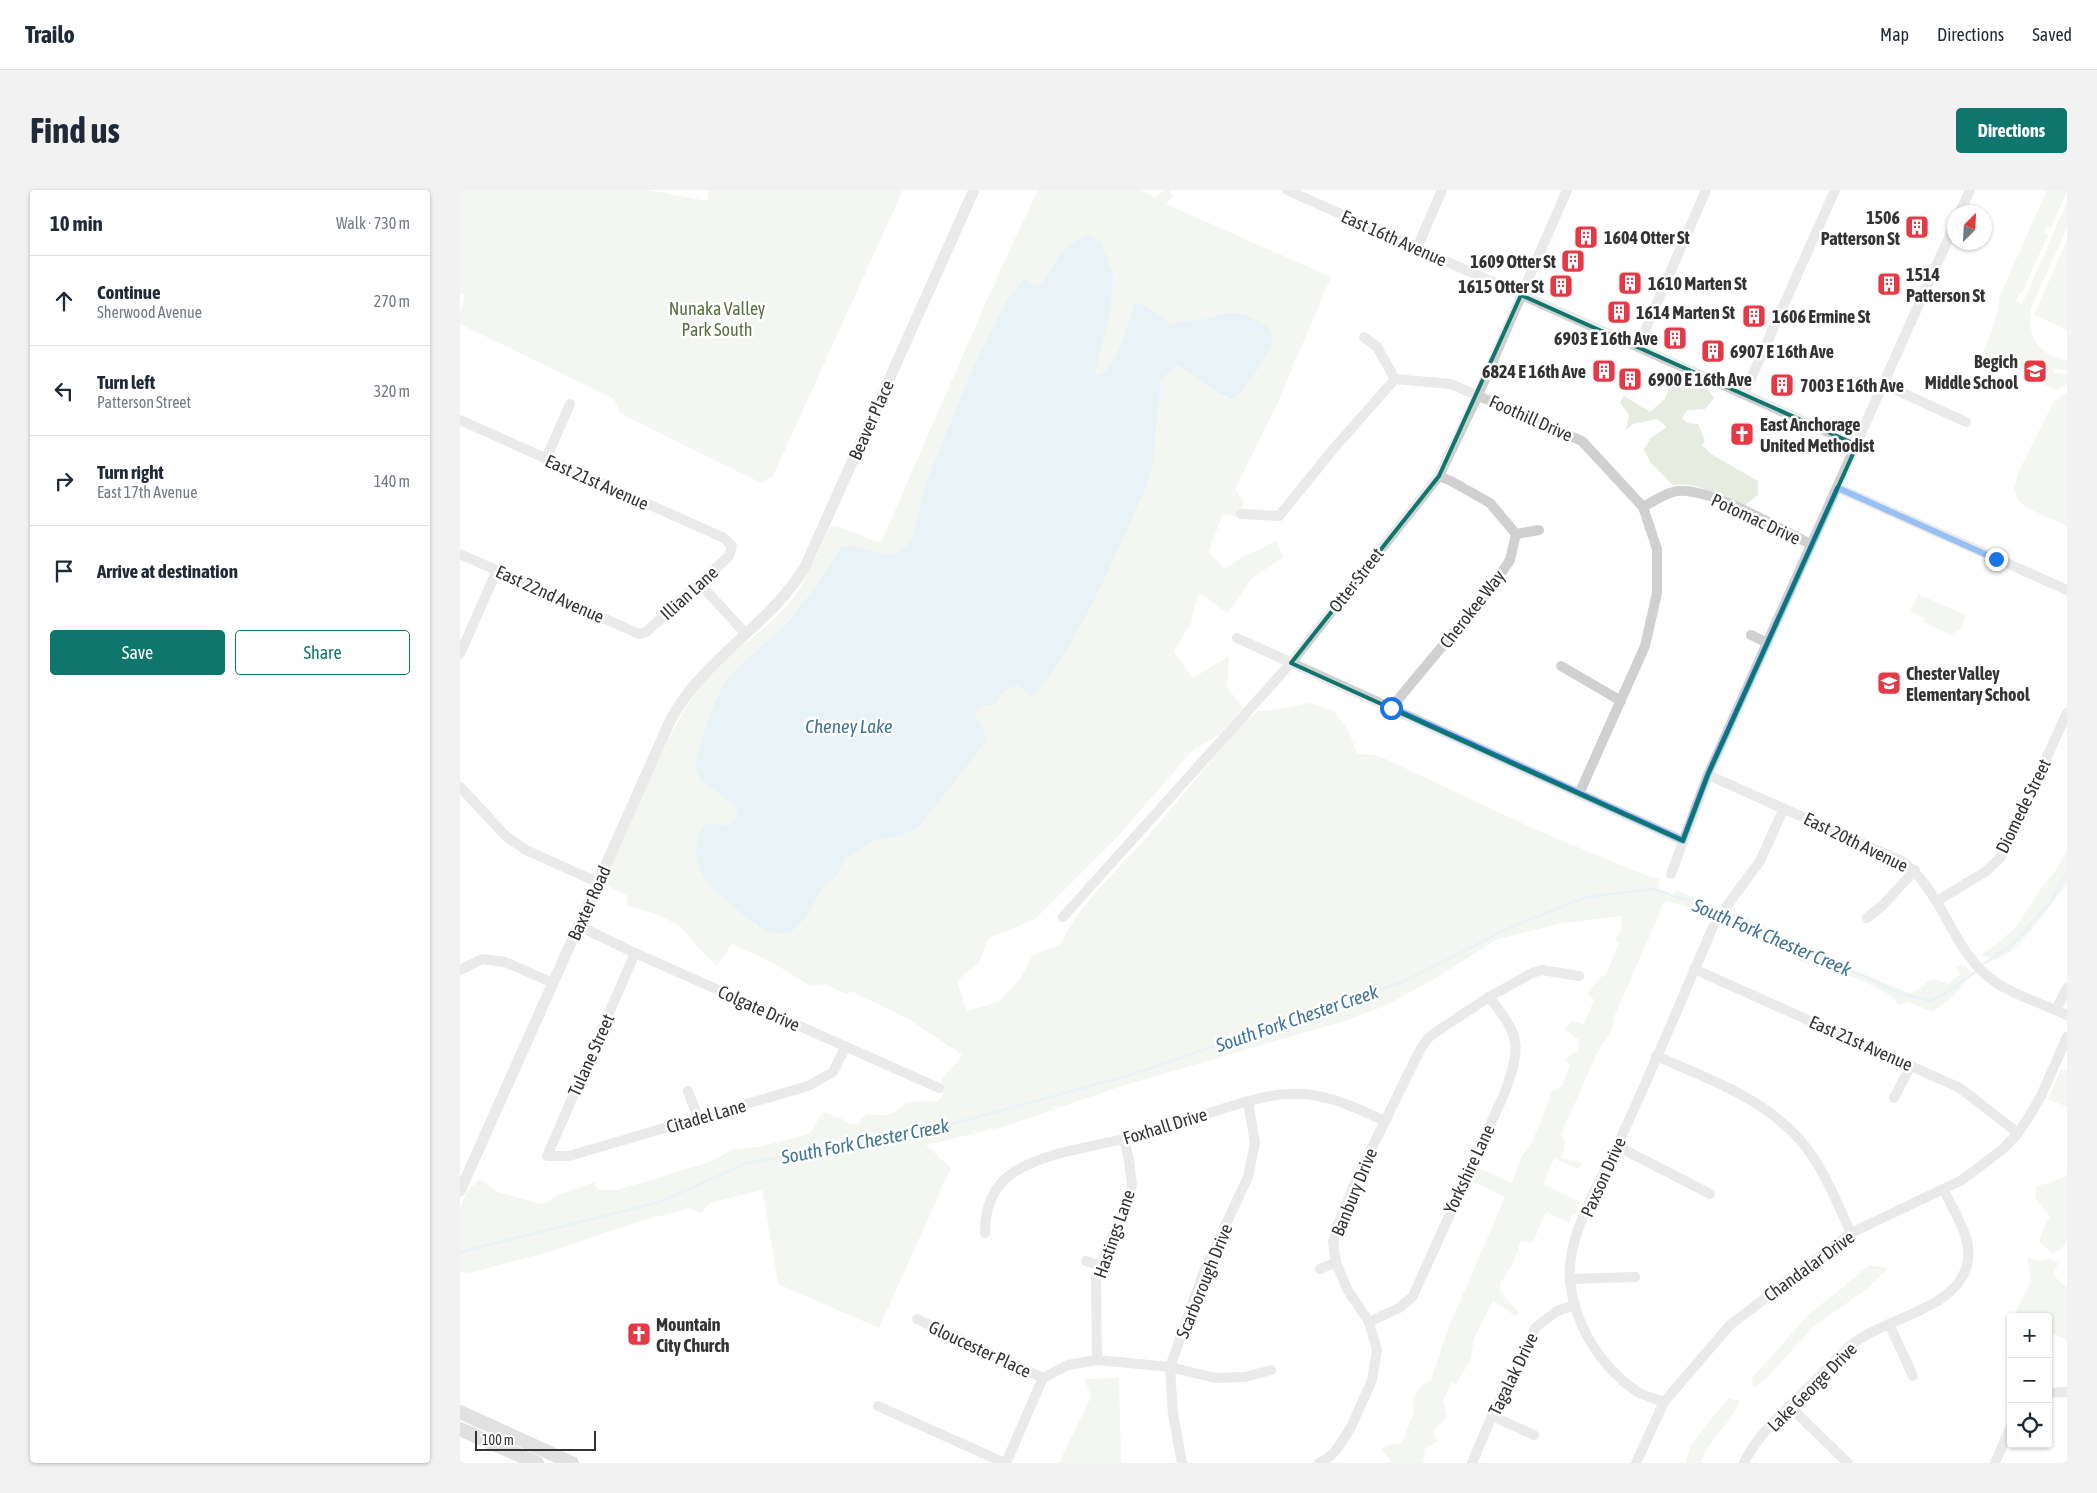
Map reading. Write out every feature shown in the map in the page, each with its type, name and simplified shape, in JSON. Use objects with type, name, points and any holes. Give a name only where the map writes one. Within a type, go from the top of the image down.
[{"type":"main road","points":[[460,1412],[572,1463]]},
{"type":"main road","points":[[460,1429],[537,1463]]},
{"type":"street","name":"Beaver Place","points":[[746,634],[782,600],[805,567],[974,190]]},
{"type":"street","name":"East 16th Avenue","points":[[1287,190],[1304,193],[1417,248],[1857,445]]},
{"type":"street","points":[[1417,248],[1442,190]]},
{"type":"street","name":"Otter Street","points":[[1063,917],[1291,663],[1439,476],[1478,395],[1567,190]]},
{"type":"street","points":[[1638,347],[1706,190]]},
{"type":"street","points":[[1744,394],[1835,190]]},
{"type":"street","points":[[1963,205],[1970,190]]},
{"type":"street","points":[[1672,874],[1708,775],[1885,385],[1947,242]]},
{"type":"street","points":[[1241,514],[1278,516],[1335,447],[1395,380],[1377,347],[1364,338]]},
{"type":"street","name":"Foothill Drive","points":[[1395,380],[1451,384],[1582,441],[1643,507],[1657,550],[1657,593],[1645,646],[1579,794]]},
{"type":"street","points":[[1885,385],[1966,422]]},
{"type":"street","points":[[546,459],[570,404]]},
{"type":"street","name":"East 21st Avenue","points":[[460,420],[724,538],[732,546]]},
{"type":"street","points":[[1439,476],[1490,503],[1516,534],[1539,530]]},
{"type":"street","points":[[1838,488],[2067,590]]},
{"type":"street","name":"Potomac Drive","points":[[1643,507],[1676,491],[1699,494],[1738,508],[1812,545]]},
{"type":"street","name":"Cherokee Way","points":[[1391,708],[1492,586],[1510,560],[1516,534]]},
{"type":"street","name":"Illian Lane","points":[[639,634],[646,632],[700,584],[729,556],[732,546]]},
{"type":"street","name":"East 22nd Avenue","points":[[460,554],[639,634]]},
{"type":"street","points":[[460,654],[497,570]]},
{"type":"street","points":[[700,584],[746,634]]},
{"type":"street","name":"Baxter Road","points":[[460,1191],[597,882],[680,704],[702,676],[746,634]]},
{"type":"street","points":[[1751,635],[1768,643]]},
{"type":"street","points":[[1237,638],[1683,841]]},
{"type":"street","points":[[1561,666],[1621,701]]},
{"type":"street","name":"Diomede Street","points":[[1937,901],[1985,872],[2001,857],[2067,713]]},
{"type":"street","name":"East 20th Avenue","points":[[1708,775],[1902,861],[1915,870],[1937,901],[1974,963],[1986,975],[2006,988],[2067,1015]]},
{"type":"street","points":[[460,787],[507,837],[526,850],[597,882]]},
{"type":"street","points":[[1726,908],[1760,861],[1784,808]]},
{"type":"street","points":[[1867,918],[1915,870]]},
{"type":"street","name":"Colgate Drive","points":[[579,926],[635,953],[940,1088]]},
{"type":"street","name":"Paxson Drive","points":[[1664,1402],[1637,1392],[1611,1371],[1590,1342],[1575,1305],[1570,1279],[1572,1251],[1594,1189],[1617,1146],[1713,927]]},
{"type":"street","name":"Tulane Street","points":[[547,1156],[635,953]]},
{"type":"street","points":[[460,970],[482,959],[505,962],[553,984]]},
{"type":"street","name":"East 21st Avenue","points":[[1694,969],[1960,1088],[2018,1133]]},
{"type":"street","name":"Banbury Drive","points":[[1319,1463],[1327,1459],[1337,1449],[1351,1427],[1372,1380],[1377,1350],[1369,1322],[1347,1290],[1336,1262],[1333,1242],[1337,1226],[1357,1178],[1420,1050],[1428,1038],[1488,997],[1532,973],[1542,970],[1579,976]]},
{"type":"street","points":[[2056,1010],[2067,988]]},
{"type":"street","name":"Yorkshire Lane","points":[[1369,1322],[1399,1308],[1413,1296],[1506,1092],[1514,1069],[1517,1048],[1509,1022],[1488,997]]},
{"type":"street","name":"Chandalar Drive","points":[[1636,1463],[1664,1402],[1730,1325],[1851,1233],[1944,1190],[1990,1160],[2018,1133],[2041,1096],[2067,1037]]},
{"type":"street","name":"Citadel Lane","points":[[547,1156],[569,1156],[808,1086],[832,1072],[846,1046]]},
{"type":"street","points":[[1656,1056],[1735,1091],[1781,1122],[1800,1140],[1811,1155],[1821,1171],[1851,1233]]},
{"type":"street","points":[[1894,1098],[1911,1065]]},
{"type":"street","points":[[688,1091],[698,1118]]},
{"type":"street","name":"Foxhall Drive","points":[[985,1233],[985,1214],[995,1188],[1014,1172],[1040,1160],[1124,1139],[1248,1101],[1287,1094],[1316,1094],[1353,1106],[1385,1121]]},
{"type":"street","name":"Scarborough Drive","points":[[1182,1463],[1174,1414],[1170,1367],[1204,1271],[1248,1177],[1254,1143],[1248,1101]]},
{"type":"street","name":"Hastings Lane","points":[[1097,1360],[1096,1278],[1116,1227],[1127,1208],[1132,1184],[1124,1139]]},
{"type":"street","points":[[1617,1146],[1710,1194]]},
{"type":"street","name":"Lake George Drive","points":[[1744,1463],[1758,1441],[1855,1342],[1951,1293],[1961,1280],[1967,1266],[1968,1241],[1944,1190]]},
{"type":"street","points":[[1086,1261],[1101,1266]]},
{"type":"street","points":[[1320,1269],[1336,1262]]},
{"type":"street","points":[[1570,1279],[1635,1277]]},
{"type":"street","name":"Tagalak Drive","points":[[1472,1463],[1492,1416],[1536,1327],[1557,1311],[1575,1305]]},
{"type":"street","name":"Gloucester Place","points":[[917,1319],[1043,1378]]},
{"type":"street","points":[[1889,1324],[1913,1376]]},
{"type":"street","points":[[878,1406],[1006,1463],[1043,1378],[1068,1365],[1097,1360],[1170,1367],[1215,1378],[1245,1377],[1271,1370]]},
{"type":"street","points":[[2052,1394],[2067,1392]]},
{"type":"street","points":[[1790,1407],[1848,1463]]},
{"type":"street","points":[[1492,1416],[1534,1436]]},
{"type":"street","points":[[1995,1463],[2007,1435]]},
{"type":"highlighted area","points":[[1521,295],[1857,445],[1708,775],[1683,841],[1291,663],[1439,476]]},
{"type":"green space","name":"Nunaka Valley Park South","points":[[460,190],[648,190],[707,201],[709,190],[903,190],[773,476],[761,483],[620,413],[614,399],[460,324],[460,313],[465,296],[460,293]]},
{"type":"green space","points":[[1038,190],[1140,190],[1155,197],[1165,190],[1169,190],[1173,197],[1166,204],[1331,277],[1278,402],[1235,490],[1244,502],[1239,517],[1223,514],[1209,550],[1212,556],[1225,569],[1241,558],[1276,541],[1283,557],[1251,579],[1227,613],[1202,594],[1197,597],[1191,623],[1174,651],[1193,678],[1229,656],[1227,687],[1243,708],[1220,734],[1191,752],[1121,833],[1035,919],[989,938],[979,962],[957,981],[967,1011],[998,1002],[1020,979],[1033,955],[1059,945],[1076,917],[1095,893],[1156,827],[1242,723],[1259,711],[1309,703],[1334,710],[1349,732],[1357,753],[1379,756],[1539,831],[1645,875],[1660,879],[1659,892],[1668,896],[1666,900],[1677,890],[1715,908],[1747,918],[1798,944],[1837,959],[1852,969],[1909,993],[1920,988],[1930,980],[1948,984],[1960,974],[1956,967],[1961,964],[1971,973],[1954,995],[1932,1012],[1908,1002],[1898,1005],[1892,996],[1867,983],[1842,973],[1795,959],[1786,947],[1754,933],[1751,934],[1734,928],[1704,911],[1665,901],[1614,1017],[1612,1030],[1597,1053],[1561,1135],[1565,1141],[1562,1158],[1583,1163],[1577,1169],[1554,1158],[1544,1184],[1580,1202],[1575,1215],[1572,1215],[1569,1223],[1546,1212],[1533,1242],[1521,1241],[1513,1263],[1500,1284],[1501,1293],[1520,1313],[1515,1316],[1493,1300],[1474,1338],[1471,1359],[1456,1384],[1452,1382],[1443,1400],[1447,1418],[1433,1431],[1438,1442],[1425,1448],[1423,1463],[1389,1463],[1390,1460],[1382,1450],[1386,1445],[1402,1443],[1414,1412],[1412,1399],[1421,1386],[1431,1380],[1448,1329],[1505,1197],[1472,1181],[1479,1168],[1512,1183],[1521,1158],[1533,1140],[1552,1091],[1562,1086],[1570,1065],[1565,1059],[1575,1052],[1578,1053],[1579,1040],[1564,1029],[1572,1021],[1584,1024],[1594,1000],[1587,993],[1602,976],[1605,976],[1619,944],[1615,939],[1621,930],[1622,916],[1563,923],[1495,940],[1436,978],[1385,1006],[1344,1021],[1122,1086],[1006,1126],[926,1145],[951,1168],[879,1328],[778,1284],[762,1190],[710,1203],[701,1213],[689,1208],[631,1224],[549,1252],[466,1274],[460,1271],[460,1208],[467,1191],[480,1179],[498,1192],[540,1204],[549,1202],[557,1195],[595,1182],[598,1190],[616,1190],[712,1161],[733,1149],[759,1147],[809,1134],[823,1112],[840,1118],[851,1125],[859,1123],[861,1118],[868,1114],[885,1115],[894,1113],[906,1102],[938,1101],[943,1096],[942,1079],[962,1055],[912,1021],[851,991],[847,994],[825,984],[811,986],[773,963],[732,944],[717,966],[681,928],[664,918],[628,906],[626,895],[610,887],[607,883],[618,848],[665,747],[689,702],[709,676],[786,607],[805,579],[830,527],[837,526],[878,542],[883,538],[1001,268]],"holes":[[[1101,242],[1113,273],[1109,319],[1095,373],[1099,375],[1112,362],[1122,342],[1136,303],[1143,304],[1171,324],[1176,324],[1178,320],[1191,322],[1196,319],[1203,321],[1231,313],[1227,399],[1189,371],[1176,366],[1161,379],[1153,465],[1147,486],[1080,627],[1032,696],[1016,686],[1003,693],[995,705],[978,708],[976,714],[982,725],[896,837],[873,841],[845,859],[838,874],[822,889],[798,925],[757,927],[712,888],[703,877],[696,855],[715,823],[727,827],[738,816],[735,805],[695,765],[726,683],[806,600],[845,545],[852,545],[888,555],[899,552],[912,539],[920,505],[974,365],[1008,298],[1024,278],[1035,285],[1040,285],[1057,258]]]},
{"type":"green space","points":[[2047,190],[2067,191],[2051,228],[2047,226],[2044,233],[2048,235],[2022,293],[2020,292],[2016,301],[2022,304],[2067,202],[2067,228],[2031,308],[2030,318],[2033,336],[2042,349],[2057,358],[2067,360],[2067,371],[2053,369],[2054,373],[2067,374],[2067,384],[2056,391],[2008,363],[1982,354],[1994,325],[2000,295]]},
{"type":"green space","points":[[2067,240],[2067,330],[2034,315]]},
{"type":"green space","points":[[1675,371],[1705,385],[1714,398],[1705,409],[1687,410],[1682,418],[1687,423],[1698,424],[1705,441],[1702,445],[1711,454],[1758,481],[1758,495],[1745,505],[1692,485],[1673,485],[1650,462],[1644,449],[1651,438],[1667,427],[1657,419],[1633,424],[1626,430],[1629,415],[1620,402],[1624,396],[1650,412],[1665,399]]},
{"type":"green space","points":[[2067,392],[2067,526],[2027,508],[2019,501],[2014,488],[2018,473],[2054,401]]},
{"type":"green space","points":[[1918,594],[1966,615],[1962,627],[1951,635],[1923,622],[1924,618],[1910,612]]},
{"type":"green space","points":[[2067,851],[2067,884],[2025,938],[2010,952],[1996,960],[1981,955],[2016,927]]},
{"type":"green space","points":[[2061,1069],[2067,1071],[2067,1107],[2048,1099]]},
{"type":"green space","points":[[2067,1175],[2067,1240],[2064,1246],[2053,1254],[2039,1242],[2043,1229],[2050,1217],[2035,1197],[2036,1186],[2050,1183]]},
{"type":"green space","points":[[2027,1257],[2040,1261],[2049,1258],[2058,1263],[2053,1275],[2067,1288],[2067,1340],[2052,1334],[2052,1313],[2016,1313],[2031,1282]]},
{"type":"green space","points":[[1870,1265],[1888,1268],[1867,1289],[1814,1326],[1763,1382],[1753,1387],[1752,1378],[1809,1314]]},
{"type":"green space","points":[[1119,1378],[1121,1463],[1059,1463],[1091,1397],[1085,1379]]},
{"type":"green space","points":[[1728,1398],[1740,1401],[1731,1417],[1709,1446],[1701,1463],[1685,1463],[1691,1445]]},
{"type":"water","name":"Cheney Lake","points":[[1088,235],[1101,242],[1113,273],[1109,319],[1095,373],[1099,375],[1112,362],[1135,303],[1143,304],[1171,324],[1176,323],[1178,320],[1191,322],[1196,319],[1205,319],[1226,313],[1246,315],[1269,327],[1273,338],[1268,352],[1251,379],[1235,399],[1228,398],[1177,366],[1161,379],[1153,465],[1147,486],[1083,622],[1051,673],[1033,697],[1017,686],[1006,690],[995,705],[978,708],[976,715],[987,740],[918,828],[896,837],[873,841],[845,859],[838,874],[822,889],[805,918],[792,931],[784,934],[768,932],[751,922],[712,888],[703,877],[696,855],[698,835],[704,826],[709,823],[715,823],[727,826],[738,816],[735,805],[701,781],[695,765],[720,691],[743,663],[777,632],[804,602],[841,547],[852,545],[888,555],[899,552],[912,539],[926,483],[974,365],[1008,298],[1024,278],[1035,285],[1040,285],[1062,252],[1074,242]]},
{"type":"waterway","name":"South Fork Chester Creek","points":[[1981,966],[2014,943],[2049,904],[2067,873]]},
{"type":"waterway","name":"South Fork Chester Creek","points":[[460,1252],[660,1202],[747,1163],[905,1137],[1130,1075],[1400,983],[1511,927],[1586,897],[1654,889],[1739,918],[1899,993],[1930,1001],[1943,995],[1978,970]]},
{"type":"place","name":"1506 Patterson St","points":[[1917,227]]},
{"type":"place","name":"1604 Otter St","points":[[1586,237]]},
{"type":"place","name":"1609 Otter St","points":[[1573,261]]},
{"type":"place","name":"1610 Marten St","points":[[1630,283]]},
{"type":"place","name":"1514 Patterson St","points":[[1889,284]]},
{"type":"place","name":"1615 Otter St","points":[[1561,286]]},
{"type":"place","name":"1614 Marten St","points":[[1619,312]]},
{"type":"place","name":"1606 Ermine St","points":[[1754,316]]},
{"type":"place","name":"6903 E 16th Ave","points":[[1675,338]]},
{"type":"place","name":"6907 E 16th Ave","points":[[1713,351]]},
{"type":"place","name":"6824 E 16th Ave","points":[[1604,371]]},
{"type":"place","name":"Begich Middle School","points":[[2035,371]]},
{"type":"place","name":"6900 E 16th Ave","points":[[1630,379]]},
{"type":"place","name":"7003 E 16th Ave","points":[[1782,385]]},
{"type":"place","name":"East Anchorage United Methodist","points":[[1742,434]]},
{"type":"place","name":"Chester Valley Elementary School","points":[[1889,683]]},
{"type":"place","name":"Mountain City Church","points":[[639,1334]]},
{"type":"route","points":[[1391,708],[1683,841],[1708,775],[1838,488],[1996,559]]}]
